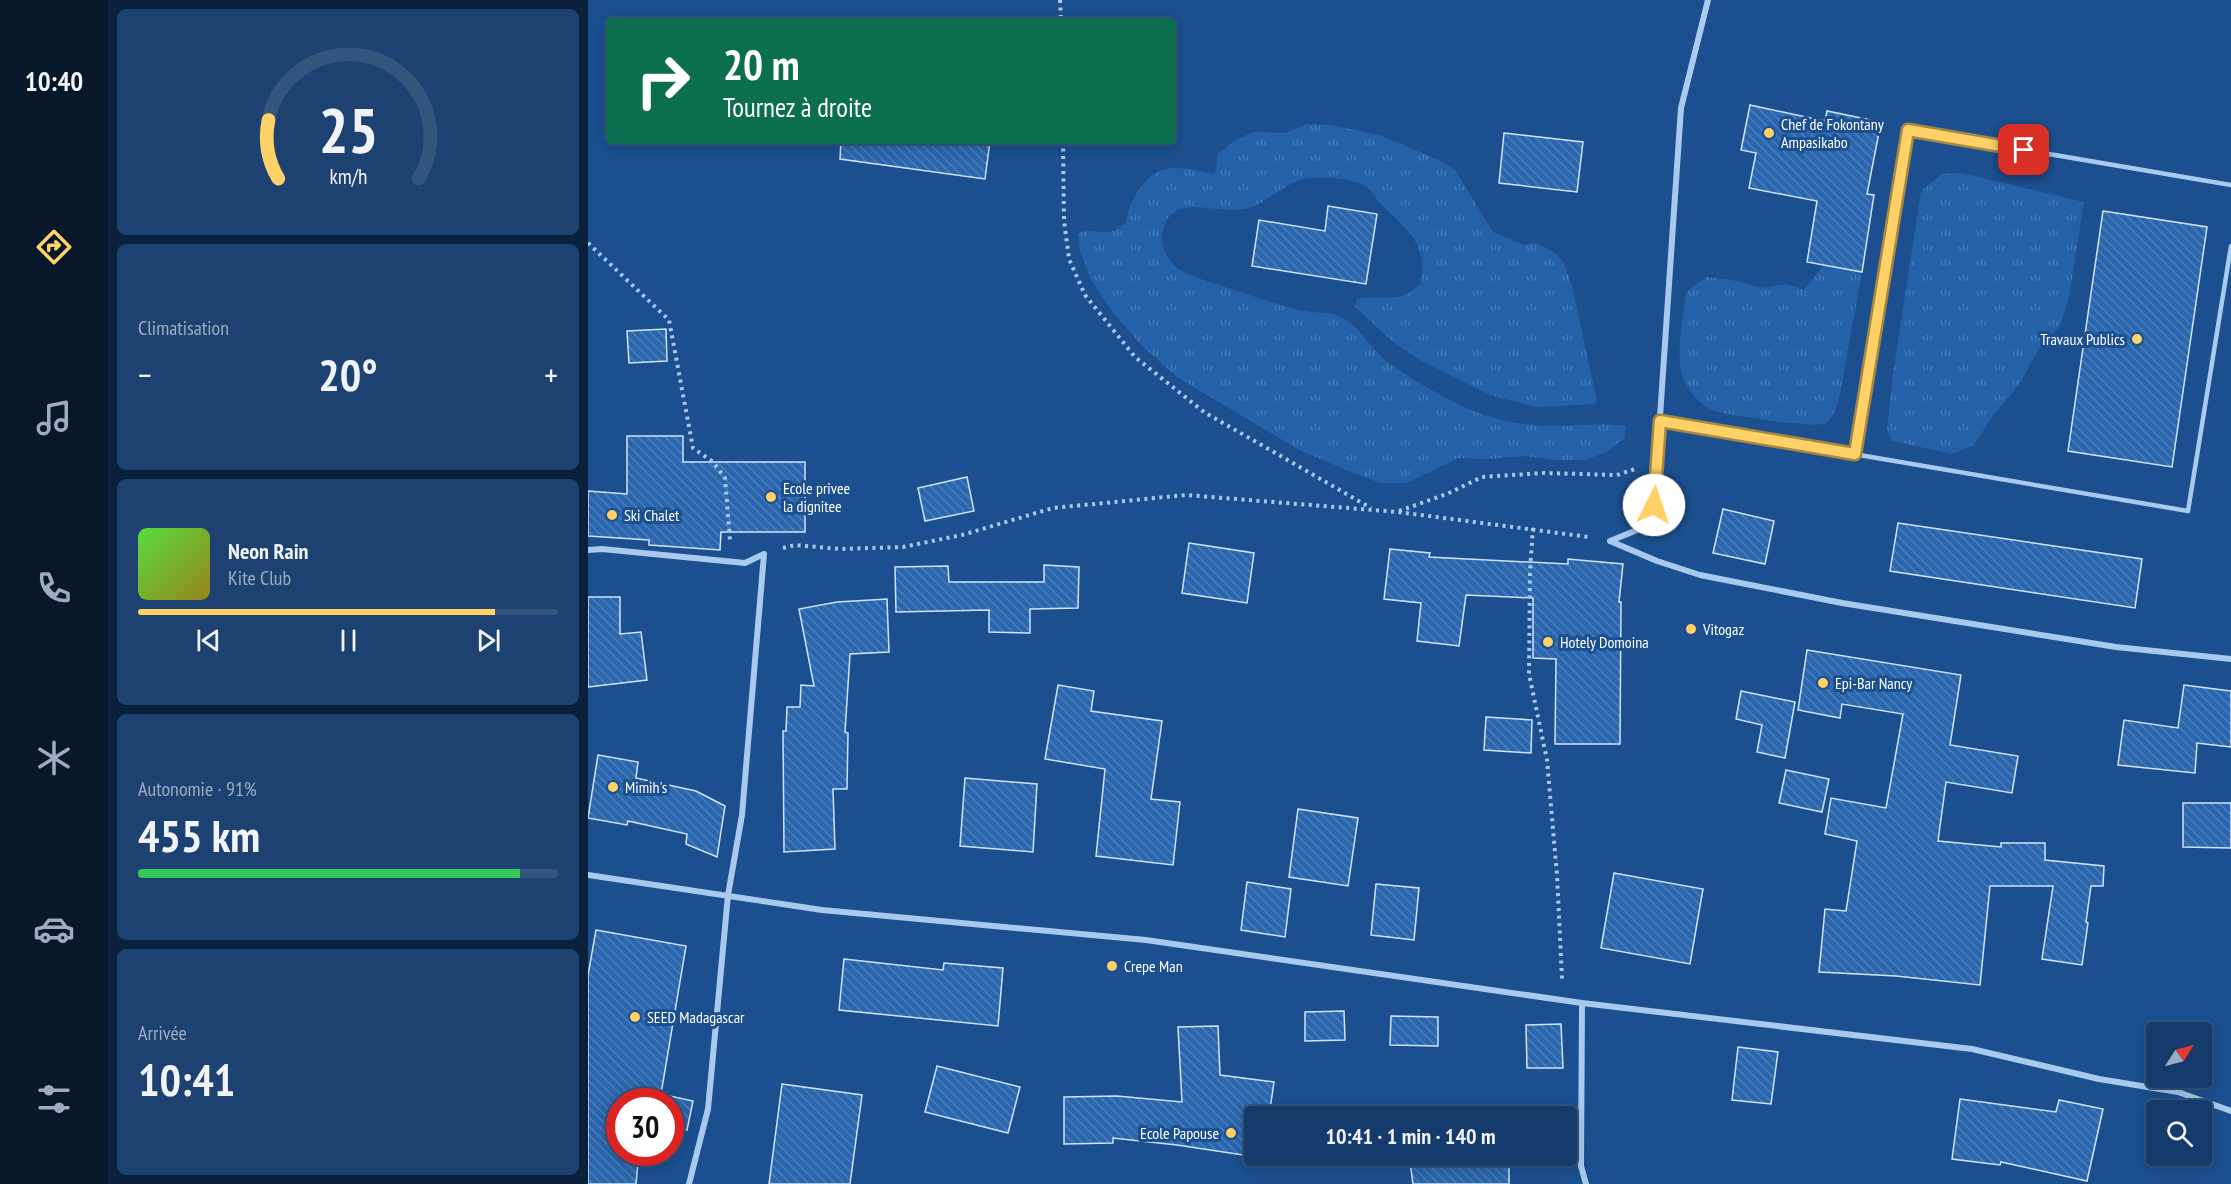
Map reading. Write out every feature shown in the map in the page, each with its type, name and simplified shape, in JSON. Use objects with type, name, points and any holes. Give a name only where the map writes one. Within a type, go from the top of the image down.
[{"type":"street","points":[[1610,541],[1637,530],[1654,505],[1681,108],[1708,0]]},
{"type":"street","points":[[1610,541],[1657,561],[1700,575],[1842,603],[2116,647],[2231,659]]},
{"type":"street","points":[[588,550],[602,549],[745,563],[764,554]]},
{"type":"street","points":[[689,1184],[708,1109],[728,895],[742,815],[764,554]]},
{"type":"street","points":[[588,875],[822,910],[1146,940],[1582,1004],[1972,1049],[2099,1079],[2178,1092],[2231,1111]]},
{"type":"street","points":[[1582,1004],[1581,1166],[1586,1184]]},
{"type":"lane","points":[[1855,454],[1908,130],[2231,185]]},
{"type":"lane","points":[[1660,421],[2188,511],[2231,246]]},
{"type":"path","points":[[1060,0],[1061,18]]},
{"type":"path","points":[[1063,144],[1064,220],[1069,259],[1085,295],[1135,357],[1204,412],[1374,509]]},
{"type":"path","points":[[588,243],[669,320],[693,448],[713,462],[725,478],[730,523],[730,561]]},
{"type":"path","points":[[1398,512],[1447,494],[1482,477],[1544,473],[1617,475],[1643,466],[1658,447]]},
{"type":"path","points":[[764,554],[795,545],[840,549],[903,547],[962,535],[1053,508],[1186,495],[1374,509],[1533,528],[1610,541]]},
{"type":"path","points":[[1533,528],[1530,571],[1529,674],[1547,760],[1557,875],[1563,1001]]},
{"type":"green space","points":[[1306,124],[1331,125],[1379,135],[1439,160],[1455,170],[1493,232],[1524,245],[1536,243],[1555,253],[1564,263],[1572,286],[1597,401],[1595,404],[1536,407],[1490,395],[1422,361],[1392,341],[1355,307],[1357,299],[1397,297],[1412,291],[1420,284],[1422,267],[1420,252],[1411,235],[1370,190],[1361,184],[1336,179],[1304,179],[1288,185],[1252,207],[1232,210],[1193,207],[1173,213],[1166,222],[1162,241],[1168,258],[1177,268],[1196,277],[1267,301],[1344,319],[1356,328],[1389,363],[1429,389],[1471,410],[1527,424],[1626,426],[1624,439],[1606,452],[1586,460],[1552,460],[1525,456],[1487,459],[1458,458],[1407,483],[1380,483],[1301,451],[1177,377],[1141,345],[1112,311],[1091,280],[1080,251],[1078,233],[1113,231],[1126,223],[1137,192],[1148,179],[1162,170],[1181,168],[1215,174],[1218,154],[1234,141],[1253,132],[1285,133]]},
{"type":"green space","points":[[1962,173],[2084,202],[2069,297],[2060,326],[2038,350],[2021,382],[1993,416],[1973,446],[1952,454],[1892,441],[1887,431],[1893,373],[1921,191],[1942,174]]},
{"type":"green space","points":[[1824,265],[1862,272],[1839,399],[1829,421],[1822,424],[1802,424],[1767,420],[1719,412],[1703,404],[1687,385],[1680,366],[1686,292],[1706,277],[1732,280],[1762,288],[1787,284],[1804,290]]},
{"type":"building","points":[[1750,105],[1825,121],[1827,111],[1881,122],[1867,194],[1874,195],[1862,272],[1807,262],[1817,201],[1749,188],[1756,153],[1741,150]]},
{"type":"building","points":[[1504,133],[1583,142],[1577,192],[1499,183]]},
{"type":"building","points":[[841,144],[990,144],[985,179],[840,159]]},
{"type":"building","points":[[1328,206],[1377,214],[1366,284],[1252,266],[1259,220],[1325,231]]},
{"type":"building","name":"Travaux Publics","points":[[2103,211],[2207,227],[2172,467],[2068,451]]},
{"type":"building","points":[[666,329],[667,361],[629,363],[627,331]]},
{"type":"building","points":[[627,436],[683,436],[683,462],[805,462],[805,532],[721,532],[720,550],[649,545],[649,540],[588,536],[588,491],[627,494]]},
{"type":"building","points":[[967,477],[974,511],[925,521],[918,488]]},
{"type":"building","points":[[1723,509],[1774,521],[1765,564],[1713,553]]},
{"type":"building","points":[[1898,523],[2142,559],[2135,608],[1890,571]]},
{"type":"building","points":[[1189,543],[1254,553],[1247,603],[1182,593]]},
{"type":"building","points":[[1390,549],[1430,553],[1429,557],[1568,564],[1568,559],[1623,564],[1619,602],[1621,602],[1620,744],[1555,744],[1556,659],[1533,658],[1533,598],[1466,595],[1459,646],[1417,641],[1421,603],[1384,599]]},
{"type":"building","points":[[1044,565],[1079,567],[1078,608],[1030,609],[1030,633],[989,632],[989,610],[896,612],[895,567],[948,566],[949,582],[1044,582]]},
{"type":"building","points":[[588,597],[620,597],[620,634],[641,632],[647,680],[588,687]]},
{"type":"building","points":[[887,599],[889,652],[850,654],[845,732],[848,733],[847,789],[833,789],[835,849],[784,852],[783,731],[786,731],[787,707],[800,707],[801,685],[814,686],[799,609],[837,602]]},
{"type":"building","points":[[1807,650],[1961,675],[1950,745],[2018,756],[2012,793],[1946,782],[1938,841],[2001,847],[2001,843],[2045,843],[2045,860],[2104,866],[2103,886],[2091,886],[2082,965],[2042,959],[2053,886],[1990,886],[1980,985],[1896,976],[1819,972],[1825,909],[1846,911],[1857,841],[1825,834],[1831,798],[1886,808],[1903,714],[1842,704],[1840,718],[1798,710]]},
{"type":"building","points":[[1058,685],[1094,691],[1091,711],[1162,721],[1151,799],[1180,802],[1173,865],[1096,856],[1105,769],[1045,759]]},
{"type":"building","points":[[2184,685],[2231,691],[2231,747],[2197,743],[2195,773],[2118,765],[2124,720],[2178,728]]},
{"type":"building","points":[[1741,691],[1795,702],[1785,758],[1757,752],[1762,725],[1736,719]]},
{"type":"building","points":[[1486,717],[1532,720],[1531,753],[1484,750]]},
{"type":"building","points":[[598,755],[638,762],[636,778],[696,791],[725,806],[717,857],[686,844],[687,834],[628,821],[627,825],[588,818]]},
{"type":"building","points":[[1786,770],[1829,779],[1822,812],[1779,803]]},
{"type":"building","points":[[965,778],[1037,784],[1033,852],[960,846]]},
{"type":"building","points":[[2183,803],[2231,803],[2231,848],[2183,847]]},
{"type":"building","points":[[1298,809],[1358,818],[1348,886],[1289,877]]},
{"type":"building","points":[[1614,873],[1703,889],[1690,964],[1601,948]]},
{"type":"building","points":[[1247,882],[1291,889],[1285,937],[1241,930]]},
{"type":"building","points":[[1376,884],[1419,888],[1414,940],[1371,935]]},
{"type":"building","name":"SEED Madagascar","points":[[596,930],[686,946],[662,1088],[606,1088],[606,1166],[638,1166],[636,1184],[588,1184],[588,975]]},
{"type":"building","points":[[844,959],[943,970],[944,963],[1003,968],[998,1026],[839,1010]]},
{"type":"building","points":[[1344,1011],[1345,1040],[1305,1041],[1305,1012]]},
{"type":"building","points":[[1391,1016],[1438,1017],[1438,1046],[1390,1045]]},
{"type":"building","points":[[1561,1024],[1563,1068],[1527,1068],[1526,1025]]},
{"type":"building","points":[[1218,1026],[1220,1075],[1274,1082],[1270,1106],[1244,1106],[1244,1155],[1113,1138],[1113,1143],[1064,1144],[1064,1097],[1117,1096],[1182,1102],[1178,1027]]},
{"type":"building","points":[[1738,1047],[1778,1052],[1771,1104],[1732,1100]]},
{"type":"building","points":[[937,1066],[1020,1087],[1008,1133],[925,1112]]},
{"type":"building","points":[[782,1084],[862,1095],[850,1184],[769,1184]]},
{"type":"building","name":"SEED Madagascar","points":[[684,1099],[693,1101],[687,1130],[684,1129]]},
{"type":"building","points":[[1960,1099],[2056,1112],[2059,1100],[2103,1109],[2087,1181],[2001,1162],[2000,1165],[1952,1159]]},
{"type":"building","points":[[1411,1166],[1509,1166],[1509,1184],[1413,1184]]},
{"type":"place","name":"Chef de Fokontany Ampasikabo","points":[[1769,133]]},
{"type":"place","name":"Travaux Publics","points":[[2137,339]]},
{"type":"place","name":"Ecole privee la dignitee","points":[[771,497]]},
{"type":"place","name":"Ski Chalet","points":[[612,515]]},
{"type":"place","name":"Vitogaz","points":[[1691,629]]},
{"type":"place","name":"Hotely Domoina","points":[[1548,642]]},
{"type":"place","name":"Epi-Bar Nancy","points":[[1823,683]]},
{"type":"place","name":"Mimih's","points":[[613,787]]},
{"type":"place","name":"Crepe Man","points":[[1112,966]]},
{"type":"place","name":"SEED Madagascar","points":[[635,1017]]},
{"type":"place","name":"Ecole Papouse","points":[[1231,1133]]},
{"type":"route","points":[[1654,505],[1660,421],[1855,454],[1908,130],[2024,150]]}]
